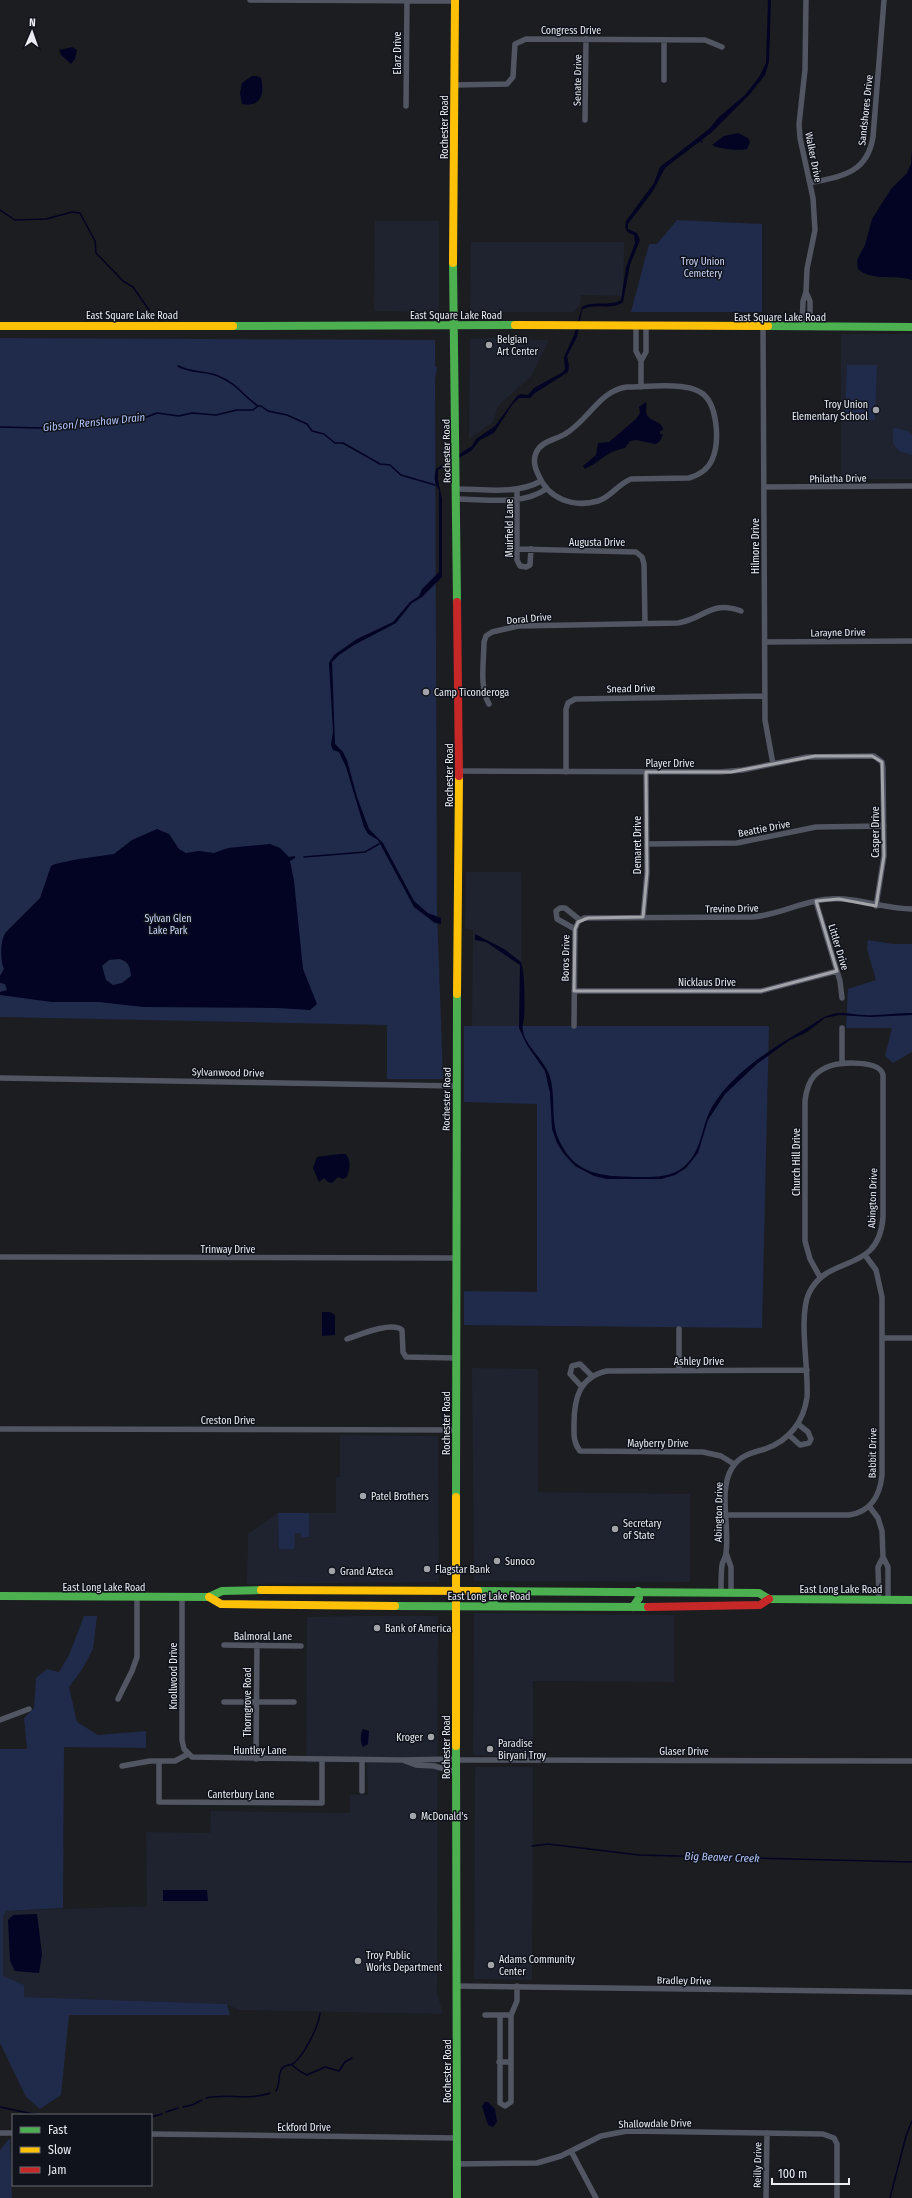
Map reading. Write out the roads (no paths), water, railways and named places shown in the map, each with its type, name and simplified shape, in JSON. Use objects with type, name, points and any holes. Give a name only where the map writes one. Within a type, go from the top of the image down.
[{"type":"main road","name":"Rochester Road","points":[[455,0],[453,326],[457,499],[459,771],[456,1086],[457,2198]]},
{"type":"main road","name":"East Square Lake Road","points":[[0,326],[912,327]]},
{"type":"main road","name":"East Long Lake Road","points":[[0,1596],[209,1597],[222,1591],[266,1590],[668,1591],[759,1593],[769,1599],[912,1600]]},
{"type":"main road","points":[[260,1605],[260,1595],[266,1590]]},
{"type":"main road","points":[[417,1606],[423,1599],[422,1591]]},
{"type":"main road","points":[[495,1591],[492,1600],[496,1606]]},
{"type":"main road","points":[[633,1607],[639,1598],[638,1591]]},
{"type":"main road","points":[[665,1607],[663,1600],[668,1591]]},
{"type":"main road","points":[[742,1605],[746,1601],[745,1593]]},
{"type":"main road","name":"East Long Lake Road","points":[[209,1597],[221,1604],[260,1605],[633,1607],[760,1605],[769,1599]]},
{"type":"street","points":[[250,0],[455,0]]},
{"type":"street","name":"Walker Drive","points":[[806,0],[805,70],[799,124],[815,209],[816,230],[807,269],[806,292],[810,301],[806,326]]},
{"type":"street","name":"Sandshores Drive","points":[[810,183],[849,173],[862,164],[869,153],[873,137],[884,0]]},
{"type":"street","name":"Elarz Drive","points":[[406,106],[407,1]]},
{"type":"street","name":"Congress Drive","points":[[455,85],[507,84],[513,76],[514,47],[517,42],[523,39],[705,40],[722,47]]},
{"type":"street","name":"Senate Drive","points":[[585,120],[586,39]]},
{"type":"street","points":[[664,40],[664,80]]},
{"type":"street","points":[[636,326],[636,351],[641,361],[641,387]]},
{"type":"street","points":[[641,361],[646,352],[646,326]]},
{"type":"street","name":"Hilmore Drive","points":[[763,327],[765,696],[766,731],[773,764]]},
{"type":"street","points":[[687,387],[701,392],[712,406],[715,420],[714,452],[709,465],[698,474],[689,478],[631,479],[622,483],[605,498],[594,502],[566,501],[553,495],[546,489],[541,481],[536,469],[534,458],[541,446],[575,427],[610,393],[623,388],[687,387]]},
{"type":"street","points":[[456,489],[518,489],[532,486],[541,481]]},
{"type":"street","name":"Philatha Drive","points":[[764,487],[912,486]]},
{"type":"street","name":"Muirfield Lane","points":[[518,489],[517,549],[518,562],[520,566],[526,567],[530,565],[531,549]]},
{"type":"street","points":[[457,499],[530,498],[546,489]]},
{"type":"street","name":"Augusta Drive","points":[[517,549],[571,552],[630,551],[640,554],[644,564],[645,624]]},
{"type":"street","name":"Doral Drive","points":[[489,704],[486,698],[484,685],[484,642],[489,634],[524,625],[645,624],[685,621],[711,609],[723,606],[741,611]]},
{"type":"street","name":"Larayne Drive","points":[[765,642],[912,641]]},
{"type":"street","name":"Snead Drive","points":[[566,772],[566,709],[568,703],[575,699],[765,696]]},
{"type":"street","name":"Player Drive","points":[[459,771],[726,772],[815,756],[872,756],[879,758]]},
{"type":"street","name":"Casper Drive","points":[[876,906],[884,863],[883,768],[879,758]]},
{"type":"street","name":"Demaret Drive","points":[[643,918],[647,873],[646,772]]},
{"type":"street","name":"Beattie Drive","points":[[647,844],[737,843],[816,827],[884,826]]},
{"type":"street","name":"Trevino Drive","points":[[580,920],[588,918],[753,917],[775,914],[816,902],[839,899],[876,906],[912,909]]},
{"type":"street","name":"Littler Drive","points":[[816,902],[837,971],[842,998]]},
{"type":"street","points":[[560,908],[565,908],[580,920],[575,928],[557,919],[556,911],[560,908]]},
{"type":"street","name":"Boros Drive","points":[[574,1026],[575,928]]},
{"type":"street","name":"Nicklaus Drive","points":[[574,991],[761,991],[837,971]]},
{"type":"street","points":[[842,1028],[842,1064]]},
{"type":"street","name":"Abington Drive","points":[[721,1592],[722,1567],[726,1553],[727,1480],[734,1464],[745,1455],[770,1447],[789,1435],[798,1424],[806,1403],[806,1304],[811,1290],[820,1277],[833,1269],[856,1261],[865,1255],[878,1238],[882,1222],[883,1075],[881,1070],[874,1065],[842,1064]]},
{"type":"street","name":"Church Hill Drive","points":[[820,1277],[810,1259],[805,1241],[806,1096],[809,1084],[818,1073],[829,1066],[842,1064]]},
{"type":"street","name":"Sylvanwood Drive","points":[[0,1078],[456,1086]]},
{"type":"street","name":"Babbit Drive","points":[[865,1255],[876,1270],[881,1286],[882,1338],[881,1481],[878,1496],[869,1506]]},
{"type":"street","name":"Trinway Drive","points":[[0,1257],[456,1258]]},
{"type":"street","points":[[347,1339],[378,1329],[396,1327],[402,1330],[403,1352],[406,1356],[456,1358]]},
{"type":"street","points":[[679,1329],[679,1370]]},
{"type":"street","points":[[882,1338],[912,1338]]},
{"type":"street","points":[[581,1386],[570,1374],[572,1366],[580,1364],[592,1376]]},
{"type":"street","name":"Ashley Drive","points":[[580,1451],[574,1440],[574,1409],[577,1395],[581,1386],[592,1376],[612,1370],[807,1370]]},
{"type":"street","points":[[789,1435],[800,1445],[809,1443],[811,1439],[810,1434],[798,1424]]},
{"type":"street","name":"Creston Drive","points":[[0,1429],[456,1430]]},
{"type":"street","name":"Mayberry Drive","points":[[580,1451],[708,1453],[721,1456],[734,1464]]},
{"type":"street","points":[[726,1515],[843,1516],[859,1512],[869,1506],[881,1524],[883,1557],[888,1567],[888,1600]]},
{"type":"street","name":"Abington Drive","points":[[726,1553],[731,1567],[731,1593]]},
{"type":"street","points":[[879,1600],[878,1567],[883,1557]]},
{"type":"street","points":[[118,1699],[132,1671],[137,1657],[137,1597]]},
{"type":"street","name":"Knollwood Drive","points":[[182,1597],[182,1740],[188,1754]]},
{"type":"street","name":"Balmoral Lane","points":[[224,1645],[301,1646]]},
{"type":"street","name":"Thorngrove Road","points":[[256,1759],[257,1645]]},
{"type":"street","points":[[224,1702],[294,1702]]},
{"type":"street","points":[[0,1720],[29,1709]]},
{"type":"street","points":[[122,1766],[179,1760],[188,1754]]},
{"type":"street","name":"Huntley Lane","points":[[188,1754],[198,1759],[456,1759]]},
{"type":"street","name":"Canterbury Lane","points":[[159,1761],[159,1802],[322,1803],[322,1759]]},
{"type":"street","name":"Glaser Drive","points":[[456,1759],[912,1761]]},
{"type":"street","points":[[362,1760],[362,1791]]},
{"type":"street","name":"Huntley Lane","points":[[402,1760],[416,1765],[434,1766],[456,1772]]},
{"type":"street","name":"Bradley Drive","points":[[456,1986],[912,1992]]},
{"type":"street","points":[[500,2015],[500,2103],[504,2106],[511,2102],[511,2015],[517,2001],[517,1986]]},
{"type":"street","points":[[485,2015],[511,2015]]},
{"type":"street","points":[[499,2062],[511,2062]]},
{"type":"street","name":"Shallowdale Drive","points":[[457,2164],[529,2164],[551,2160],[597,2138],[627,2131],[823,2134],[834,2138],[837,2147],[836,2198]]},
{"type":"street","points":[[0,2133],[12,2133]]},
{"type":"street","name":"Reilly Drive","points":[[766,2198],[767,2133]]},
{"type":"street","name":"Eckford Drive","points":[[152,2134],[458,2138]]},
{"type":"street","points":[[571,2151],[596,2198]]},
{"type":"waterway","points":[[0,210],[15,220],[46,219],[72,212],[80,213],[95,241],[96,253],[123,281],[133,287],[149,310]]},
{"type":"waterway","points":[[178,366],[188,370],[213,374],[225,379],[258,406],[261,406],[268,411],[287,415],[307,424],[312,431],[324,434],[335,443],[343,443],[380,464],[390,465],[401,475],[435,485]]},
{"type":"waterway","name":"Gibson/Renshaw Drain","points":[[0,427],[42,428],[68,423],[100,423],[117,419],[144,418],[157,413],[179,416],[192,413],[216,415],[237,410],[253,410],[258,406]]},
{"type":"waterway","points":[[304,857],[365,852],[379,844]]},
{"type":"waterway","name":"Big Beaver Creek","points":[[532,1846],[548,1844],[639,1855],[912,1862]]},
{"type":"waterway","name":"Big Beaver Creek","points":[[276,2091],[281,2070],[284,2067],[294,2063],[302,2054],[314,2032],[320,2013]]},
{"type":"waterway","points":[[292,2065],[307,2075],[325,2067],[339,2071],[345,2062],[352,2058]]},
{"type":"waterway","name":"Big Beaver Creek","points":[[206,2098],[222,2096],[246,2097],[270,2093]]},
{"type":"waterway","name":"Big Beaver Creek","points":[[183,2107],[192,2105],[202,2100]]},
{"type":"waterway","name":"Big Beaver Creek","points":[[0,2107],[33,2114]]},
{"type":"waterway","name":"Big Beaver Creek","points":[[166,2112],[178,2108]]},
{"type":"waterway","name":"Big Beaver Creek","points":[[152,2117],[162,2114]]},
{"type":"waterway","points":[[890,2198],[906,2136],[912,2121]]},
{"type":"place","name":"Belgian Art Center","points":[[489,345]]},
{"type":"place","name":"Troy Union Elementary School","points":[[876,410]]},
{"type":"place","name":"Camp Ticonderoga","points":[[426,692]]},
{"type":"place","name":"Patel Brothers","points":[[363,1496]]},
{"type":"place","name":"Secretary of State","points":[[615,1529]]},
{"type":"place","name":"Sunoco","points":[[497,1561]]},
{"type":"place","name":"Flagstar Bank","points":[[427,1569]]},
{"type":"place","name":"Grand Azteca","points":[[332,1571]]},
{"type":"place","name":"Bank of America","points":[[377,1628]]},
{"type":"place","name":"Kroger","points":[[431,1737]]},
{"type":"place","name":"Paradise Biryani Troy","points":[[490,1749]]},
{"type":"place","name":"McDonald's","points":[[413,1816]]},
{"type":"place","name":"Troy Public Works Department","points":[[358,1961]]},
{"type":"place","name":"Adams Community Center","points":[[491,1965]]},
{"type":"park label","name":"Troy Union Cemetery","points":[[703,266]]},
{"type":"park label","name":"Sylvan Glen Lake Park","points":[[168,924]]}]
